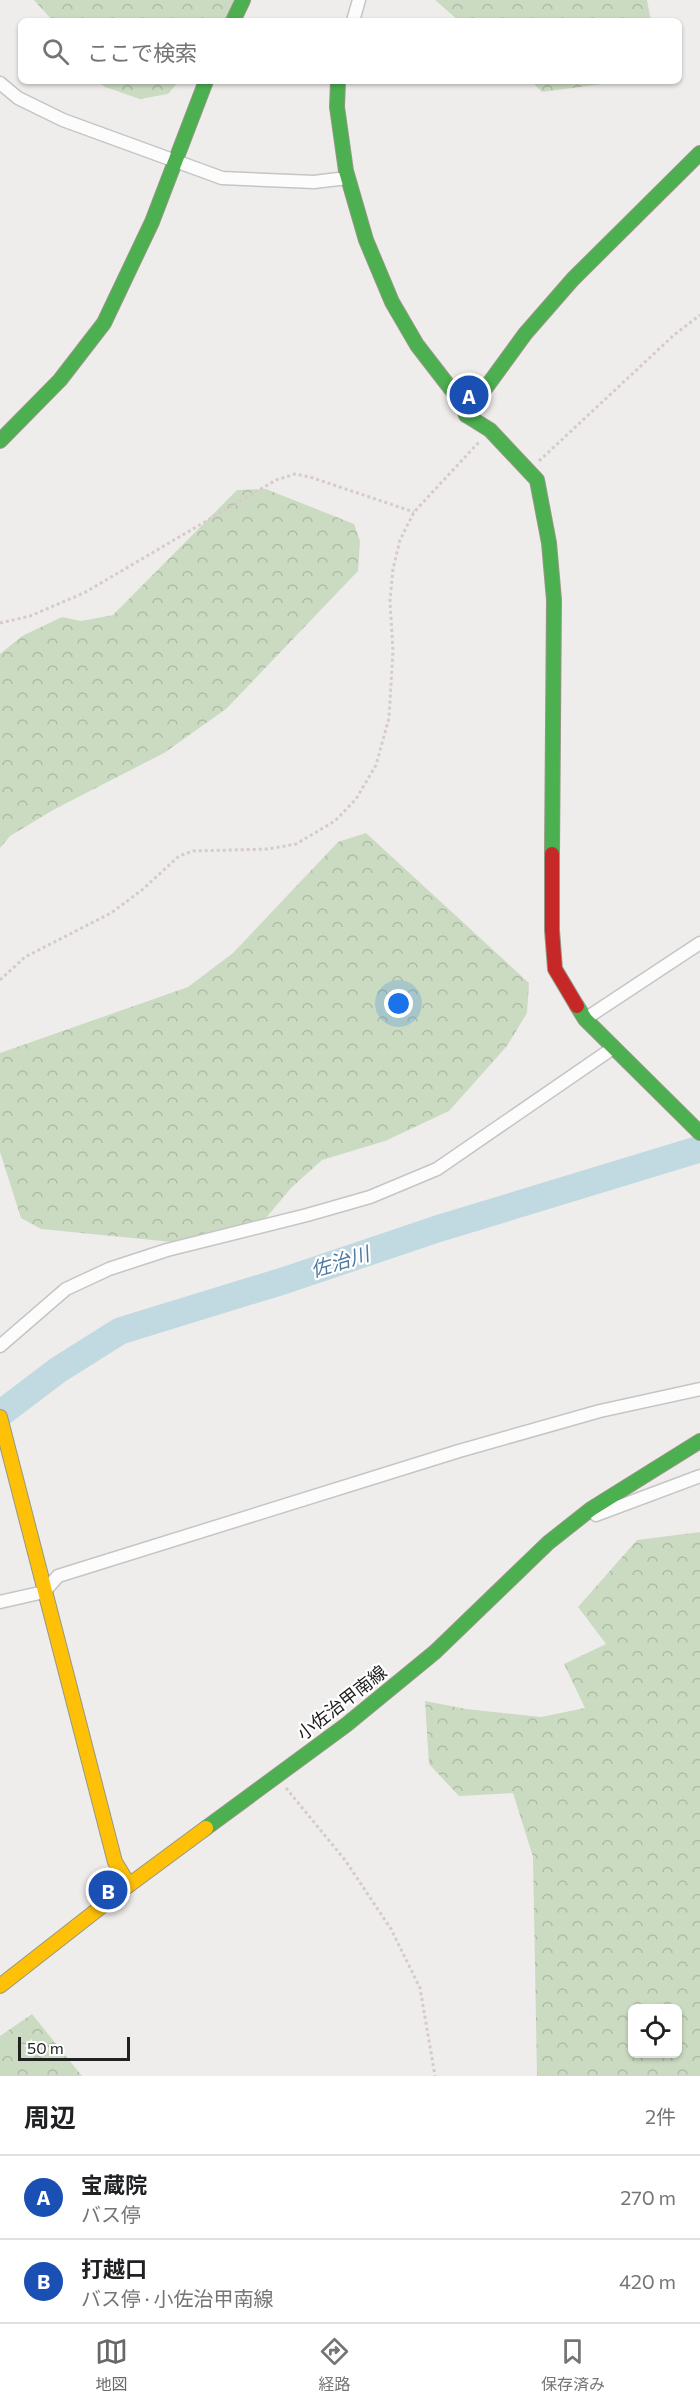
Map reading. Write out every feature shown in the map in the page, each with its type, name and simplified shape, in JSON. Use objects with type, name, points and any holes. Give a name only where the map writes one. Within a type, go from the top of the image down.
[{"type":"street","points":[[234,18],[243,0]]},
{"type":"street","points":[[354,18],[359,0]]},
{"type":"street","points":[[0,83],[18,98],[63,120],[222,178],[314,182],[347,178]]},
{"type":"street","points":[[0,441],[47,395],[94,339],[118,297],[139,250],[177,162],[205,84]]},
{"type":"street","points":[[338,84],[338,124],[347,178],[375,264],[404,325],[461,402],[466,415],[490,430],[537,480],[549,543],[554,600],[552,930],[555,969],[585,1019],[700,1133]]},
{"type":"street","points":[[466,415],[525,334],[573,279],[700,153]]},
{"type":"street","points":[[585,1019],[700,943]]},
{"type":"street","points":[[0,1346],[66,1289],[109,1269],[167,1250],[370,1197],[427,1173],[495,1131],[613,1048]]},
{"type":"street","points":[[0,1602],[44,1592],[58,1576],[234,1520],[600,1411],[700,1389]]},
{"type":"street","points":[[0,1417],[115,1862],[129,1885]]},
{"type":"street","name":"小佐治甲南線","points":[[0,1986],[129,1885],[346,1725],[435,1652],[548,1543],[591,1509],[700,1441]]},
{"type":"street","points":[[591,1509],[596,1515],[700,1476]]},
{"type":"path","points":[[528,471],[674,335],[700,315]]},
{"type":"path","points":[[0,980],[25,957],[111,914],[142,890],[179,856],[193,851],[268,849],[296,844],[317,834],[335,821],[356,799],[376,765],[389,718],[393,651],[390,601],[393,569],[400,540],[414,512],[490,430]]},
{"type":"path","points":[[0,623],[30,616],[84,593],[276,480],[295,474],[414,512]]},
{"type":"path","points":[[276,1776],[345,1860],[392,1929],[420,1988],[435,2076]]},
{"type":"green space","points":[[34,0],[246,0],[228,18],[50,18]]},
{"type":"green space","points":[[435,0],[647,0],[650,18],[456,18]]},
{"type":"green space","points":[[101,84],[176,84],[168,94],[140,99]]},
{"type":"green space","points":[[534,84],[602,84],[542,92]]},
{"type":"green space","points":[[266,489],[354,524],[360,541],[358,571],[226,709],[164,753],[53,810],[10,836],[0,848],[0,654],[22,636],[62,617],[81,621],[113,615],[237,490]]},
{"type":"green space","points":[[366,833],[529,983],[527,1013],[507,1046],[449,1111],[385,1141],[322,1160],[291,1188],[252,1235],[213,1246],[41,1229],[21,1218],[0,1152],[0,1053],[188,987],[233,953],[338,842]]},
{"type":"green space","points":[[700,1532],[700,2076],[537,2076],[533,1857],[513,1793],[459,1796],[429,1764],[425,1701],[466,1709],[541,1717],[585,1708],[564,1664],[606,1644],[578,1607],[637,1540]]},
{"type":"green space","points":[[32,2014],[82,2076],[0,2076],[0,2036]]},
{"type":"waterway","name":"佐治川","points":[[0,1414],[58,1370],[120,1331],[286,1280],[437,1229],[700,1149]]},
{"type":"traffic: fast","points":[[234,18],[243,0]]},
{"type":"traffic: fast","points":[[0,441],[60,380],[104,323],[152,222],[205,84]]},
{"type":"traffic: fast","points":[[338,84],[337,107],[346,171],[366,240],[392,302],[417,345],[461,402],[466,415],[490,430],[537,480],[549,543],[554,600],[552,854]]},
{"type":"traffic: fast","points":[[466,415],[525,334],[573,279],[700,153]]},
{"type":"traffic: fast","points":[[577,1006],[585,1019],[700,1133]]},
{"type":"traffic: fast","points":[[206,1828],[346,1725],[435,1652],[548,1543],[591,1509],[700,1441]]},
{"type":"traffic: slow","points":[[0,1417],[115,1862],[129,1885]]},
{"type":"traffic: slow","points":[[0,1986],[206,1828]]},
{"type":"traffic: jam","points":[[552,854],[552,930],[555,969],[577,1006]]},
{"type":"place","name":"宝蔵院","points":[[469,395]]},
{"type":"place","name":"打越口","points":[[108,1890]]}]
